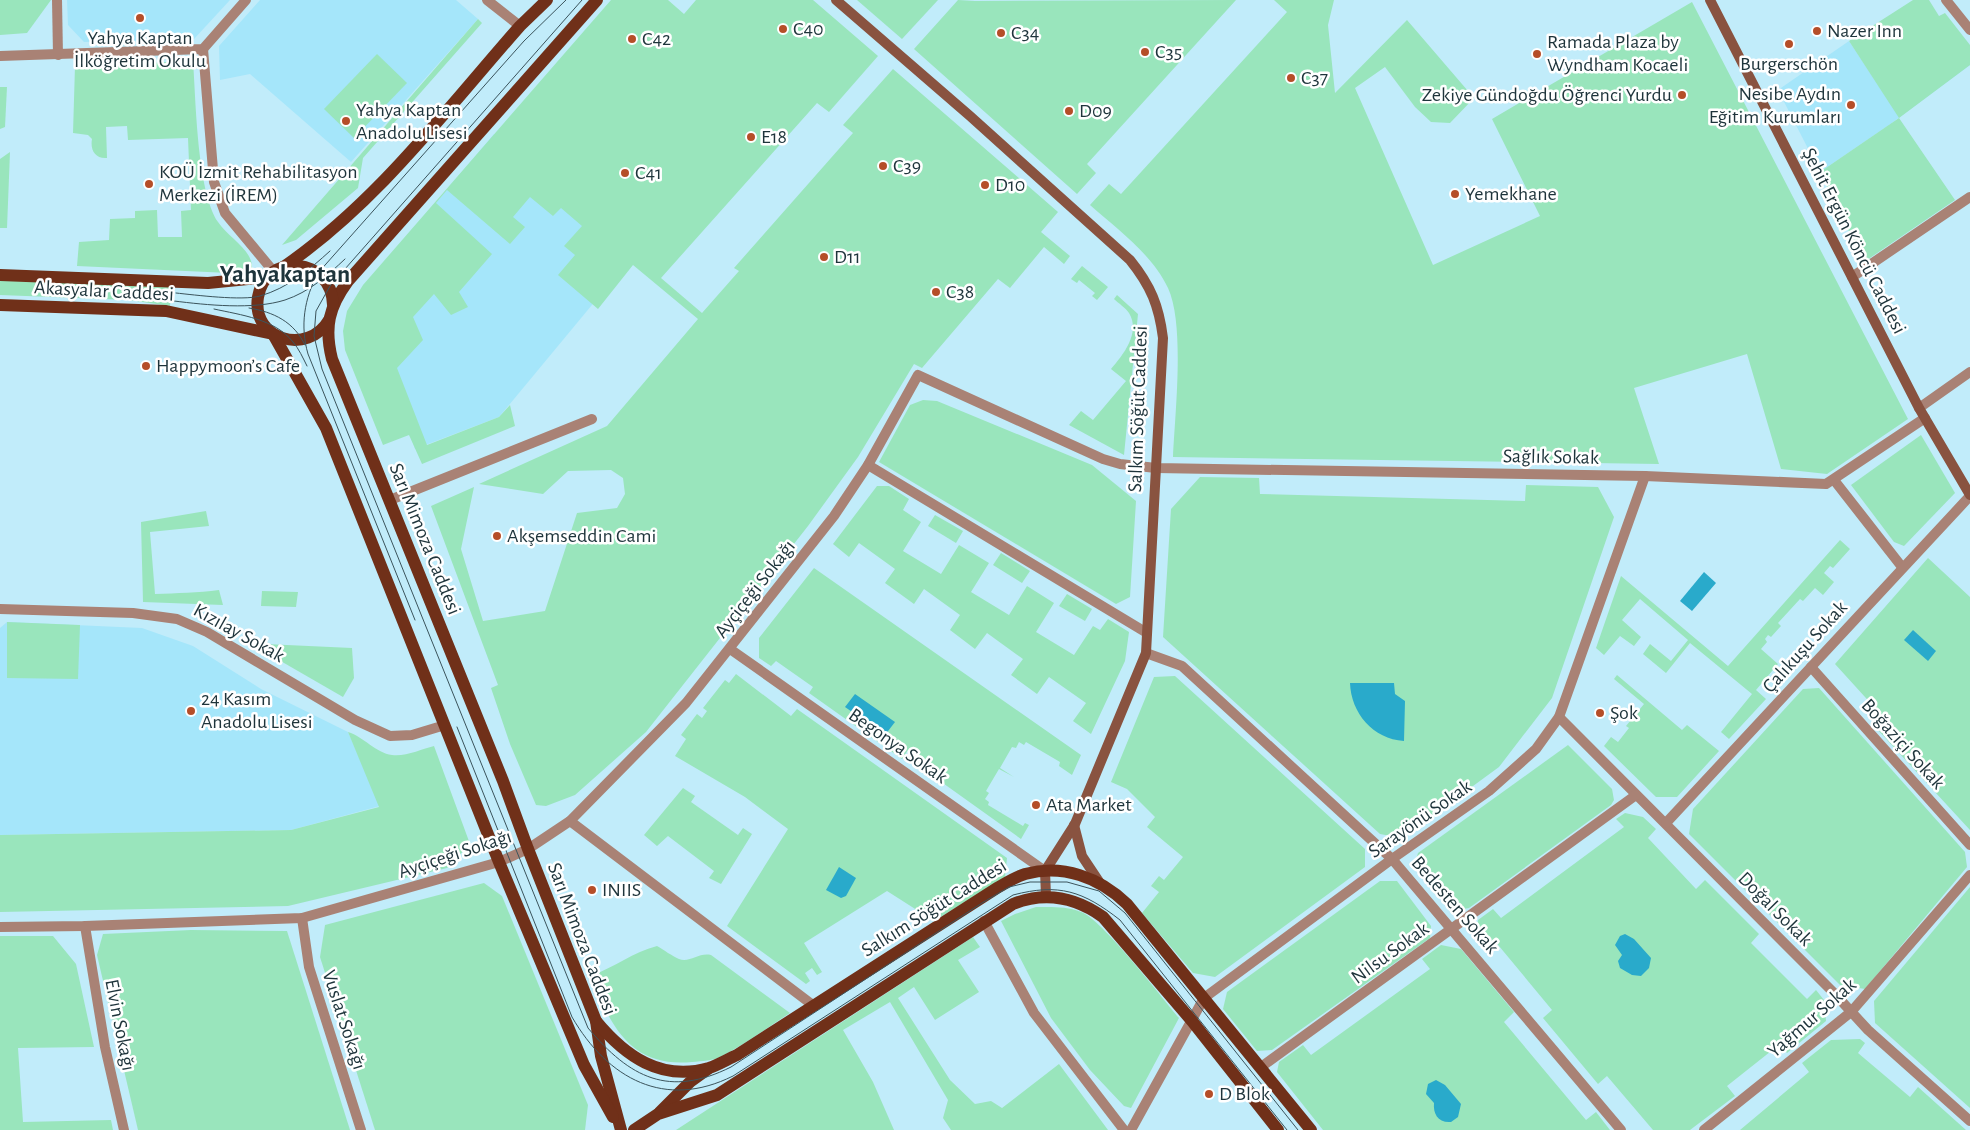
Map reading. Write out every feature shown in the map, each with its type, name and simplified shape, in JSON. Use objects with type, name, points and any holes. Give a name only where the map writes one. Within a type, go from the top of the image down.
[{"type":"main road","points":[[444,725],[326,428],[296,378],[273,334],[262,321],[258,310],[258,296],[262,284],[274,272],[328,234],[365,202],[520,26],[547,0]]},
{"type":"main road","points":[[273,334],[282,339],[304,340],[314,336],[325,327],[338,295],[348,281],[598,0]]},
{"type":"main road","points":[[274,272],[301,266],[318,273],[330,286],[331,313]]},
{"type":"main road","name":"Akasyalar Caddesi","points":[[0,275],[208,282],[274,272]]},
{"type":"main road","name":"Akasyalar Caddesi","points":[[0,305],[166,311],[250,331],[273,334]]},
{"type":"main road","name":"Sarı Mimoza Caddesi","points":[[331,313],[328,344],[332,359],[503,781],[596,1021],[601,1056],[621,1130]]},
{"type":"main road","name":"Sarı Mimoza Caddesi","points":[[444,725],[498,862],[584,1065],[621,1130]]},
{"type":"main road","name":"Salkım Söğüt Caddesi","points":[[596,1021],[610,1038],[634,1058],[658,1070],[681,1072],[709,1068],[736,1055],[997,888],[1023,874],[1045,871],[1069,872],[1100,883],[1127,904],[1262,1067],[1311,1130]]},
{"type":"main road","name":"Salkım Söğüt Caddesi","points":[[634,1130],[658,1114],[717,1095],[984,921],[1024,899],[1046,896],[1061,897],[1087,905],[1103,917],[1192,1021],[1278,1130]]},
{"type":"main road","points":[[658,1114],[690,1082],[709,1068]]},
{"type":"street","points":[[57,0],[58,55]]},
{"type":"street","points":[[246,0],[203,49],[214,182],[224,213],[274,272]]},
{"type":"street","points":[[488,0],[520,26]]},
{"type":"street","name":"Salkım Söğüt Caddesi","points":[[836,0],[1130,260],[1149,286],[1160,313],[1162,338],[1146,653],[1074,825],[1045,871]]},
{"type":"street","name":"Şehit Ergün Köncü Caddesi","points":[[1710,0],[1919,408],[1970,495]]},
{"type":"street","points":[[1946,0],[1970,30]]},
{"type":"street","points":[[0,56],[203,49]]},
{"type":"street","points":[[1852,277],[1970,197]]},
{"type":"street","points":[[1919,408],[1970,372]]},
{"type":"street","name":"Sağlık Sokak","points":[[918,374],[1103,459],[1120,464],[1156,468],[1645,476],[1826,484],[1925,418]]},
{"type":"street","name":"Ayçiçeği Sokağı","points":[[0,927],[85,926],[302,918],[498,862],[528,849],[570,821],[686,703],[834,516],[868,465],[918,374]]},
{"type":"street","points":[[390,500],[592,419]]},
{"type":"street","points":[[868,465],[1147,633]]},
{"type":"street","name":"Sarayönü Sokak","points":[[1130,1130],[1204,998],[1392,859],[1489,792],[1536,749],[1559,717],[1645,476]]},
{"type":"street","points":[[1834,480],[1902,567]]},
{"type":"street","name":"Çalıkuşu Sokak","points":[[1666,823],[1970,495]]},
{"type":"street","name":"Kızılay Sokak","points":[[0,609],[132,613],[177,620],[206,632],[355,720],[390,736],[412,734],[444,725]]},
{"type":"street","name":"Begonya Sokak","points":[[730,649],[1045,871]]},
{"type":"street","name":"Bedesten Sokak","points":[[1146,653],[1182,666],[1392,859],[1621,1130]]},
{"type":"street","name":"Boğaziçi Sokak","points":[[1810,667],[1970,845]]},
{"type":"street","name":"Doğal Sokak","points":[[1559,717],[1851,1012],[1970,1122]]},
{"type":"street","name":"Nilsu Sokak","points":[[1262,1067],[1636,795]]},
{"type":"street","points":[[570,821],[814,1006]]},
{"type":"street","points":[[1074,825],[1082,856],[1100,883]]},
{"type":"street","points":[[1045,871],[1046,896]]},
{"type":"street","name":"Yağmur Sokak","points":[[1704,1130],[1851,1012],[1970,875]]},
{"type":"street","name":"Vuslat Sokağı","points":[[302,918],[309,967],[361,1130]]},
{"type":"street","points":[[984,921],[1034,1013],[1124,1130]]},
{"type":"street","name":"Elvin Sokağı","points":[[85,926],[105,1047],[124,1130]]},
{"type":"shaded area","name":"Yahya Kaptan İlköğretim Okulu","points":[[67,0],[230,0],[194,39],[84,42],[68,25]]},
{"type":"shaded area","name":"Yahya Kaptan Anadolu Lisesi","points":[[260,0],[456,0],[478,19],[351,162],[250,74],[220,80],[219,46]]},
{"type":"shaded area","name":"Nesibe Aydın Eğitim Kurumları","points":[[1849,41],[1882,91],[1970,45],[1970,65],[1889,125],[1820,172],[1778,90]]},
{"type":"shaded area","points":[[494,134],[635,253],[499,417],[415,449],[367,291],[379,270]]},
{"type":"shaded area","points":[[1704,572],[1716,583],[1692,611],[1680,601]]},
{"type":"shaded area","name":"24 Kasım Anadolu Lisesi","points":[[7,622],[142,628],[193,646],[261,689],[348,732],[380,806],[291,830],[0,835],[0,628]]},
{"type":"shaded area","points":[[1913,630],[1936,651],[1928,661],[1904,640]]},
{"type":"shaded area","points":[[1350,683],[1394,683],[1395,694],[1405,701],[1404,741],[1383,735],[1366,722],[1354,704]]},
{"type":"shaded area","points":[[855,694],[895,722],[885,735],[845,707]]},
{"type":"shaded area","points":[[839,867],[856,878],[846,896],[841,898],[826,890]]},
{"type":"shaded area","points":[[1625,934],[1634,939],[1651,958],[1649,968],[1641,976],[1632,975],[1620,968],[1618,961],[1622,955],[1615,945],[1620,936]]},
{"type":"shaded area","points":[[1436,1080],[1445,1085],[1461,1104],[1458,1117],[1451,1122],[1443,1121],[1437,1117],[1434,1111],[1434,1103],[1426,1094],[1428,1084]]},
{"type":"green space","points":[[0,0],[51,0],[27,33],[0,35]]},
{"type":"green space","points":[[611,0],[668,0],[684,14],[696,0],[813,0],[878,56],[829,112],[817,103],[661,278],[702,313],[739,271],[734,268],[853,133],[843,125],[893,69],[1058,212],[1041,232],[1070,256],[1064,264],[1044,247],[1010,288],[998,279],[922,368],[914,364],[858,457],[808,526],[646,732],[575,795],[546,806],[536,805],[510,744],[491,688],[498,685],[431,506],[474,487],[461,549],[483,621],[545,611],[577,513],[617,508],[625,494],[623,478],[611,470],[568,471],[543,494],[479,484],[607,426],[698,319],[633,265],[598,309],[558,275],[575,255],[564,246],[582,226],[561,208],[553,216],[530,197],[513,217],[525,227],[510,244],[447,190],[436,203],[492,254],[459,292],[468,307],[451,315],[434,294],[413,317],[423,340],[397,368],[427,445],[499,417],[510,405],[515,426],[422,464],[409,435],[383,445],[345,350],[343,331],[347,311],[363,285]]},
{"type":"green space","points":[[857,0],[938,0],[902,39]]},
{"type":"green space","points":[[958,0],[1236,0],[1087,164],[1096,173],[1077,194],[914,49]]},
{"type":"green space","points":[[1274,0],[1334,0],[1328,25],[1335,93],[1407,20],[1474,98],[1450,123],[1431,122],[1415,107],[1385,67],[1355,88],[1433,265],[1540,216],[1492,119],[1692,2],[1908,419],[1827,474],[1781,469],[1747,354],[1634,388],[1659,464],[1173,457],[1178,346],[1173,304],[1168,288],[1153,264],[1143,253],[1090,205],[1109,184],[1121,194],[1287,12]]},
{"type":"green space","points":[[1913,0],[1929,0],[1939,16],[1945,13],[1970,45],[1970,65],[1899,118],[1849,41]]},
{"type":"green space","points":[[478,19],[482,23],[363,158],[358,188],[296,240],[282,245]]},
{"type":"green space","points":[[377,54],[407,83],[354,138],[324,109]]},
{"type":"green space","points":[[193,61],[199,145],[211,208],[218,222],[247,252],[252,266],[251,274],[77,266],[79,242],[109,240],[110,219],[135,218],[135,211],[157,210],[158,237],[182,237],[181,211],[191,210],[188,138],[128,140],[127,126],[106,127],[107,158],[103,158],[94,153],[92,139],[88,135],[73,133],[75,66]]},
{"type":"green space","points":[[0,87],[7,87],[5,127],[0,129]]},
{"type":"green space","points":[[1899,118],[1955,200],[1864,262],[1820,172]]},
{"type":"green space","points":[[10,152],[7,228],[0,228],[0,159]]},
{"type":"green space","points":[[1082,266],[1108,287],[1097,300],[1092,296],[1095,293],[1079,280],[1077,283],[1071,279]]},
{"type":"green space","points":[[0,280],[171,287],[170,306],[129,300],[0,295]]},
{"type":"green space","points":[[1117,295],[1138,314],[1124,455],[1069,425],[1081,411],[1093,420],[1126,381],[1111,369],[1129,343],[1133,328],[1129,313],[1114,299]]},
{"type":"green space","points":[[923,400],[937,401],[1092,465],[1136,501],[1130,597],[1116,604],[879,462],[910,405]]},
{"type":"green space","points":[[1921,435],[1955,493],[1904,546],[1894,542],[1851,485]]},
{"type":"green space","points":[[1200,477],[1259,478],[1260,494],[1525,501],[1526,485],[1598,487],[1614,517],[1552,698],[1499,767],[1402,838],[1380,834],[1163,637],[1171,509]]},
{"type":"green space","points":[[877,486],[889,486],[909,499],[903,510],[921,522],[903,551],[941,574],[959,545],[989,563],[971,592],[1009,615],[1027,586],[1054,603],[1036,632],[1074,655],[1093,626],[1100,630],[1108,619],[1129,632],[1125,661],[1091,734],[1073,721],[1086,703],[1049,677],[1037,694],[1011,675],[1023,659],[987,633],[975,649],[950,630],[960,615],[924,589],[914,604],[885,583],[895,569],[859,543],[849,557],[833,544]]},
{"type":"green space","points":[[206,511],[209,526],[150,532],[155,594],[219,590],[223,605],[143,602],[141,522]]},
{"type":"green space","points":[[935,515],[963,531],[956,543],[928,526]]},
{"type":"green space","points":[[1840,540],[1850,549],[1833,568],[1830,566],[1824,573],[1834,582],[1823,595],[1815,588],[1803,601],[1800,599],[1778,623],[1781,626],[1771,637],[1768,635],[1765,639],[1767,642],[1761,649],[1778,664],[1756,690],[1766,699],[1729,739],[1721,732],[1752,694],[1690,643],[1666,673],[1643,654],[1650,644],[1671,661],[1688,640],[1640,599],[1622,620],[1641,637],[1634,646],[1620,636],[1604,655],[1596,648],[1621,576],[1728,666]]},
{"type":"green space","points":[[1001,553],[1030,571],[1022,583],[993,565]]},
{"type":"green space","points":[[1928,558],[1970,597],[1970,830],[1877,729],[1885,719],[1835,664]]},
{"type":"green space","points":[[814,568],[1081,755],[1072,775],[1059,766],[1060,762],[1026,742],[1024,745],[1019,742],[1016,748],[1012,747],[1000,768],[1014,777],[999,769],[986,791],[989,793],[985,799],[989,802],[988,805],[1023,826],[1025,823],[1029,825],[1021,839],[919,766],[920,764],[915,760],[917,757],[908,750],[902,759],[809,693],[813,687],[776,661],[771,666],[759,658],[759,638]]},
{"type":"green space","points":[[262,591],[298,592],[296,607],[261,606]]},
{"type":"green space","points":[[1067,594],[1092,609],[1085,621],[1059,606]]},
{"type":"green space","points":[[7,622],[80,625],[78,679],[7,678]]},
{"type":"green space","points":[[265,644],[352,648],[354,678],[343,697],[265,652]]},
{"type":"green space","points":[[736,674],[791,716],[797,709],[1007,858],[1005,877],[934,921],[887,891],[804,943],[822,972],[817,975],[812,968],[805,973],[810,981],[806,984],[727,926],[788,829],[745,797],[675,756],[686,739],[681,735],[697,714],[702,718],[707,711],[703,708],[725,680],[729,683]]},
{"type":"green space","points":[[1617,675],[1682,730],[1687,725],[1719,751],[1677,797],[1656,797],[1604,746],[1611,737],[1618,742],[1629,728],[1626,726],[1644,704],[1614,679]]},
{"type":"green space","points":[[1175,676],[1365,849],[1365,867],[1215,977],[1193,973],[1142,913],[1159,892],[1151,886],[1159,876],[1164,880],[1183,857],[1147,827],[1155,817],[1127,789],[1111,782],[1154,677]]},
{"type":"green space","points":[[1819,688],[1965,852],[1967,867],[1865,989],[1840,985],[1689,834],[1693,809],[1803,689]]},
{"type":"green space","points":[[348,732],[386,754],[392,755],[408,754],[434,746],[470,844],[447,868],[288,906],[0,912],[0,835],[291,830],[379,807]]},
{"type":"green space","points":[[1568,745],[1612,789],[1614,800],[1611,805],[1469,908],[1452,911],[1414,866],[1418,853]]},
{"type":"green space","points":[[683,788],[695,796],[691,802],[738,835],[743,828],[752,834],[721,884],[709,878],[714,871],[668,836],[657,846],[644,835]]},
{"type":"green space","points":[[1625,813],[1643,817],[1656,829],[1648,838],[1696,889],[1705,880],[1759,934],[1751,943],[1807,999],[1816,990],[1824,1000],[1826,1021],[1787,1053],[1780,1044],[1727,1086],[1735,1096],[1690,1130],[1653,1130],[1607,1076],[1598,1084],[1543,1018],[1552,1010],[1494,940],[1484,947],[1477,939],[1478,920],[1493,909],[1501,918],[1624,827],[1616,819]]},
{"type":"green space","points":[[1380,881],[1397,881],[1431,926],[1430,938],[1272,1050],[1257,1051],[1223,1009],[1227,992]]},
{"type":"green space","points":[[484,883],[502,896],[588,1105],[585,1130],[375,1130],[320,957],[325,925]]},
{"type":"green space","points":[[1970,887],[1970,1108],[1875,1023],[1874,1001]]},
{"type":"green space","points":[[1036,907],[1070,909],[1090,917],[1146,977],[1179,1018],[1131,1108],[1124,1106],[1090,1070],[1051,1018],[1001,921]]},
{"type":"green space","points":[[191,930],[287,931],[350,1130],[138,1130],[97,955],[103,934]]},
{"type":"green space","points":[[0,936],[53,936],[76,964],[94,1047],[18,1048],[23,1122],[111,1120],[113,1130],[0,1130]]},
{"type":"green space","points":[[973,937],[980,947],[958,960],[979,992],[935,1020],[914,987],[898,998],[950,1080],[975,1104],[991,1101],[1002,1108],[1059,1064],[1108,1130],[951,1130],[943,1118],[948,1100],[890,1002],[843,1030],[873,1082],[894,1130],[676,1130]]},
{"type":"green space","points":[[1441,945],[1461,949],[1514,1012],[1504,1022],[1586,1120],[1596,1112],[1610,1130],[1323,1130],[1277,1072],[1279,1062],[1303,1045],[1311,1055],[1430,969],[1422,959]]},
{"type":"green space","points":[[657,946],[676,958],[683,960],[707,954],[711,955],[790,1013],[740,1046],[715,1059],[671,1062],[653,1058],[625,1040],[606,1011],[591,976],[640,952]]},
{"type":"green space","points":[[1860,1039],[1865,1043],[1858,1053],[1910,1097],[1918,1087],[1966,1130],[1740,1130],[1809,1072],[1802,1063],[1831,1040]]},
{"type":"tram line","points":[[415,620],[308,354],[304,323],[309,293],[318,273],[524,41],[566,0]]},
{"type":"tram line","points":[[582,0],[330,286],[316,311],[314,336],[322,369],[588,1028],[619,1060],[652,1078],[688,1081],[709,1076],[731,1067],[1009,887],[1030,882],[1067,882],[1099,891],[1125,913],[1298,1130]]},
{"type":"tram line","points":[[176,293],[231,298],[260,296],[289,283],[330,251]]},
{"type":"tram line","points":[[174,301],[230,306],[273,303],[294,297],[310,288],[345,259]]},
{"type":"tram line","points":[[249,308],[267,312],[282,319],[295,330],[305,345]]},
{"type":"tram line","points":[[214,309],[257,319],[277,328],[286,334],[295,345],[307,366]]},
{"type":"tram line","points":[[457,727],[572,1017],[586,1039],[603,1057],[621,1072],[640,1083],[662,1089],[684,1090],[708,1086],[733,1076],[1013,895],[1029,891],[1057,890],[1082,896],[1107,910],[1120,920],[1287,1130]]},
{"type":"place","name":"Yahya Kaptan İlköğretim Okulu","points":[[140,18]]},
{"type":"place","name":"C40","points":[[783,29]]},
{"type":"place","name":"Nazer Inn","points":[[1817,31]]},
{"type":"place","name":"C34","points":[[1001,33]]},
{"type":"place","name":"C42","points":[[632,39]]},
{"type":"place","name":"Burgerschön","points":[[1789,44]]},
{"type":"place","name":"C35","points":[[1145,52]]},
{"type":"place","name":"Ramada Plaza by Wyndham Kocaeli","points":[[1537,54]]},
{"type":"place","name":"C37","points":[[1291,78]]},
{"type":"place","name":"Zekiye Gündoğdu Öğrenci Yurdu","points":[[1682,95]]},
{"type":"place","name":"Nesibe Aydın Eğitim Kurumları","points":[[1851,105]]},
{"type":"place","name":"D09","points":[[1069,111]]},
{"type":"place","name":"Yahya Kaptan Anadolu Lisesi","points":[[346,121]]},
{"type":"place","name":"E18","points":[[751,137]]},
{"type":"place","name":"C39","points":[[883,166]]},
{"type":"place","name":"C41","points":[[625,173]]},
{"type":"place","name":"KOÜ İzmit Rehabilitasyon Merkezi (İREM)","points":[[149,184]]},
{"type":"place","name":"D10","points":[[985,185]]},
{"type":"place","name":"Yemekhane","points":[[1455,194]]},
{"type":"place","name":"D11","points":[[824,257]]},
{"type":"place","name":"C38","points":[[936,292]]},
{"type":"place","name":"Happymoon’s Cafe","points":[[146,366]]},
{"type":"place","name":"Akşemseddin Cami","points":[[497,536]]},
{"type":"place","name":"24 Kasım Anadolu Lisesi","points":[[191,711]]},
{"type":"place","name":"Şok","points":[[1600,713]]},
{"type":"place","name":"Ata Market","points":[[1036,805]]},
{"type":"place","name":"INIIS","points":[[592,890]]},
{"type":"place","name":"D Blok","points":[[1209,1094]]},
{"type":"district","name":"Yahyakaptan","points":[[285,274]]}]
